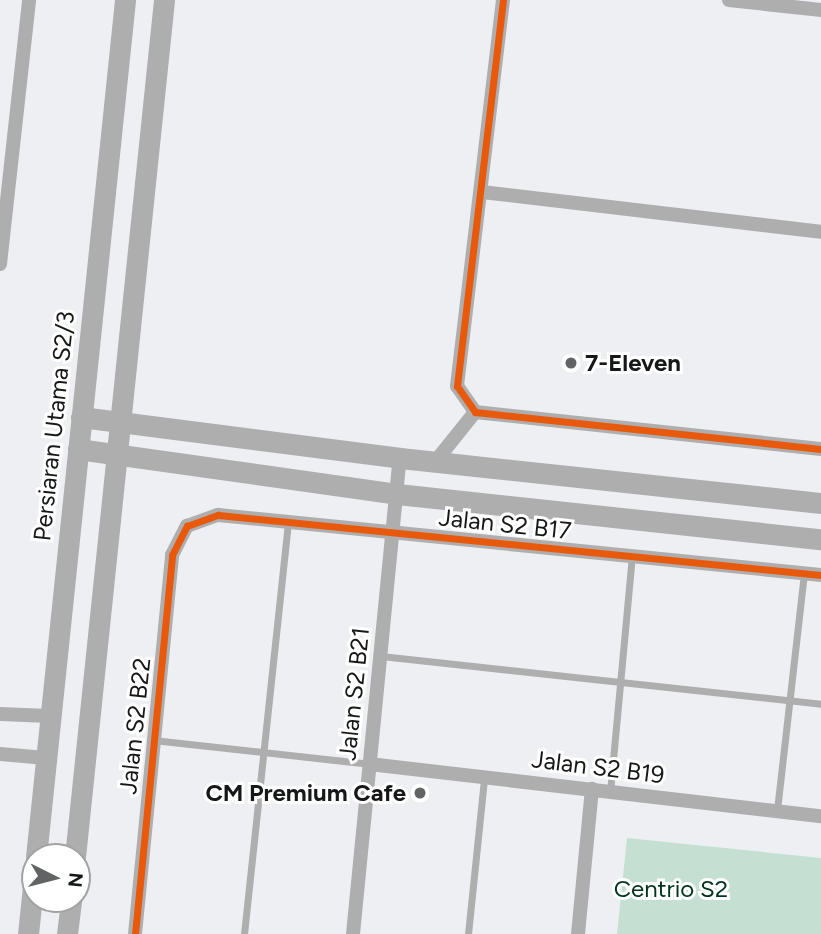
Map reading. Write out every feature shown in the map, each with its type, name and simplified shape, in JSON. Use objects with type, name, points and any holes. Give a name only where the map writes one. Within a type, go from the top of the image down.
[{"type":"main road","name":"Persiaran Utama S2/3","points":[[37,843],[125,0]]},
{"type":"main road","points":[[76,843],[164,0]]},
{"type":"main road","points":[[81,417],[400,458],[821,503]]},
{"type":"main road","points":[[78,449],[397,494],[821,539]]},
{"type":"main road","points":[[29,934],[31,913]]},
{"type":"main road","points":[[68,934],[70,913]]},
{"type":"street","points":[[0,264],[5,172],[29,0]]},
{"type":"street","points":[[503,0],[457,386],[475,412],[821,449]]},
{"type":"street","points":[[729,0],[821,10]]},
{"type":"street","points":[[482,192],[821,232]]},
{"type":"street","points":[[435,462],[475,412]]},
{"type":"street","name":"Jalan S2 B21","points":[[353,934],[400,458]]},
{"type":"street","name":"Jalan S2 B17","points":[[187,527],[218,515],[821,575]]},
{"type":"street","name":"Jalan S2 B22","points":[[135,934],[172,555],[187,527]]},
{"type":"street","points":[[0,714],[49,716]]},
{"type":"street","points":[[0,754],[46,758]]},
{"type":"street","name":"Jalan S2 B19","points":[[369,764],[821,816]]},
{"type":"street","points":[[578,934],[592,789]]},
{"type":"lane","points":[[244,934],[288,523]]},
{"type":"lane","points":[[610,792],[632,556]]},
{"type":"lane","points":[[777,811],[804,573]]},
{"type":"lane","points":[[380,656],[821,704]]},
{"type":"lane","points":[[152,740],[369,764]]},
{"type":"lane","points":[[468,934],[484,777]]},
{"type":"green space","name":"Centrio S2","points":[[627,838],[821,858],[821,934],[617,934]]},
{"type":"cycle path","points":[[503,0],[457,386],[475,412],[821,449]]},
{"type":"cycle path","points":[[135,934],[172,555],[187,526],[218,515],[821,575]]},
{"type":"place","name":"7-Eleven","points":[[571,363]]},
{"type":"place","name":"CM Premium Cafe","points":[[420,793]]}]
